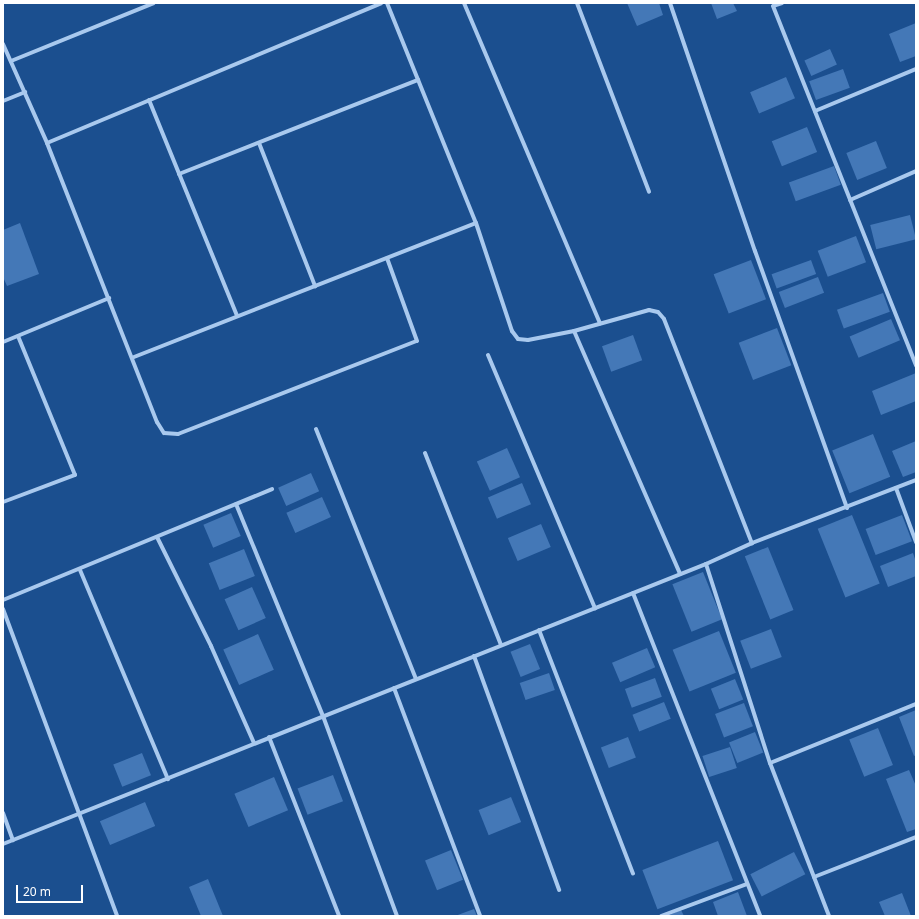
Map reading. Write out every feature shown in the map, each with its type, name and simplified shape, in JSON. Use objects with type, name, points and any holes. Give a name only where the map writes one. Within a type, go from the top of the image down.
[{"type":"street","points":[[11,61],[154,3]]},
{"type":"street","points":[[47,143],[381,3]]},
{"type":"street","points":[[387,3],[476,223],[512,331],[518,339],[574,332],[600,323],[649,310],[658,312],[664,319],[752,543]]},
{"type":"street","points":[[464,3],[600,323]]},
{"type":"street","points":[[577,3],[649,192]]},
{"type":"street","points":[[670,3],[755,251],[847,508]]},
{"type":"street","points":[[782,3],[772,5],[916,366]]},
{"type":"street","points":[[3,44],[47,143],[134,357],[157,422],[164,433],[178,434],[417,342],[387,258]]},
{"type":"street","points":[[815,111],[916,69]]},
{"type":"street","points":[[179,174],[418,80]]},
{"type":"street","points":[[3,101],[25,92]]},
{"type":"street","points":[[150,100],[237,316]]},
{"type":"street","points":[[259,142],[315,286]]},
{"type":"street","points":[[850,200],[916,171]]},
{"type":"street","points":[[134,357],[476,223]]},
{"type":"street","points":[[3,342],[109,298]]},
{"type":"street","points":[[574,332],[680,574]]},
{"type":"street","points":[[3,502],[75,475],[18,336]]},
{"type":"street","points":[[488,355],[595,608]]},
{"type":"street","points":[[316,429],[416,679]]},
{"type":"street","points":[[425,453],[501,645]]},
{"type":"street","points":[[3,844],[80,812],[168,779],[269,737],[706,564],[752,543],[847,508],[916,480]]},
{"type":"street","points":[[896,488],[916,542]]},
{"type":"street","points":[[3,600],[80,570],[272,489]]},
{"type":"street","points":[[236,504],[323,716],[397,916]]},
{"type":"street","points":[[158,537],[212,646],[254,743]]},
{"type":"street","points":[[706,564],[770,763],[829,916]]},
{"type":"street","points":[[80,570],[168,779]]},
{"type":"street","points":[[633,593],[760,916]]},
{"type":"street","points":[[3,609],[80,812],[116,916]]},
{"type":"street","points":[[539,630],[633,874]]},
{"type":"street","points":[[474,656],[559,890]]},
{"type":"street","points":[[394,688],[480,916]]},
{"type":"street","points":[[770,763],[916,704]]},
{"type":"street","points":[[269,737],[339,916]]},
{"type":"street","points":[[3,813],[14,840]]},
{"type":"street","points":[[814,877],[916,837]]},
{"type":"street","points":[[662,916],[748,884]]},
{"type":"building","points":[[627,3],[659,3],[663,15],[637,26]]},
{"type":"building","points":[[711,3],[733,3],[737,11],[717,19]]},
{"type":"building","points":[[916,23],[916,56],[900,62],[889,34]]},
{"type":"building","points":[[830,49],[837,65],[811,76],[804,60]]},
{"type":"building","points":[[843,69],[850,88],[816,100],[809,81]]},
{"type":"building","points":[[786,77],[795,98],[759,113],[750,92]]},
{"type":"building","points":[[807,127],[817,152],[782,166],[772,141]]},
{"type":"building","points":[[876,141],[887,168],[857,180],[846,153]]},
{"type":"building","points":[[834,166],[841,185],[796,201],[789,182]]},
{"type":"building","points":[[910,215],[916,239],[876,249],[870,225]]},
{"type":"building","points":[[20,223],[39,274],[7,286],[3,277],[3,230]]},
{"type":"building","points":[[856,236],[866,262],[828,277],[818,251]]},
{"type":"building","points":[[751,260],[766,299],[729,314],[714,274]]},
{"type":"building","points":[[811,260],[816,274],[777,288],[772,274]]},
{"type":"building","points":[[818,277],[824,293],[785,308],[779,292]]},
{"type":"building","points":[[883,293],[890,312],[844,329],[837,310]]},
{"type":"building","points":[[891,319],[900,340],[859,358],[850,337]]},
{"type":"building","points":[[777,328],[791,365],[753,380],[739,343]]},
{"type":"building","points":[[633,335],[642,360],[611,372],[602,346]]},
{"type":"building","points":[[916,373],[916,401],[881,415],[872,391]]},
{"type":"building","points":[[873,434],[890,477],[849,493],[832,450]]},
{"type":"building","points":[[916,441],[916,472],[903,477],[892,451]]},
{"type":"building","points":[[507,448],[520,477],[490,491],[477,461]]},
{"type":"building","points":[[311,473],[319,491],[286,506],[278,488]]},
{"type":"building","points":[[522,483],[531,504],[497,519],[488,497]]},
{"type":"building","points":[[322,497],[331,517],[295,533],[286,513]]},
{"type":"building","points":[[231,513],[241,536],[213,548],[203,525]]},
{"type":"building","points":[[852,515],[880,584],[845,597],[818,529]]},
{"type":"building","points":[[902,515],[912,541],[876,555],[866,529]]},
{"type":"building","points":[[541,524],[551,547],[518,561],[508,538]]},
{"type":"building","points":[[768,547],[793,610],[770,619],[745,556]]},
{"type":"building","points":[[244,549],[255,576],[220,590],[209,563]]},
{"type":"building","points":[[913,553],[916,562],[916,576],[888,587],[880,566]]},
{"type":"building","points":[[703,572],[722,619],[692,632],[672,584]]},
{"type":"building","points":[[252,587],[266,618],[238,630],[225,599]]},
{"type":"building","points":[[771,629],[782,657],[751,669],[740,641]]},
{"type":"building","points":[[719,631],[736,673],[689,691],[673,650]]},
{"type":"building","points":[[258,634],[274,670],[239,685],[223,649]]},
{"type":"building","points":[[530,644],[540,669],[521,677],[511,652]]},
{"type":"building","points":[[647,648],[655,667],[620,682],[612,663]]},
{"type":"building","points":[[549,673],[555,690],[526,700],[520,683]]},
{"type":"building","points":[[655,678],[662,697],[632,708],[625,689]]},
{"type":"building","points":[[735,679],[743,699],[719,709],[711,689]]},
{"type":"building","points":[[664,702],[671,719],[639,731],[632,715]]},
{"type":"building","points":[[744,703],[753,726],[724,737],[715,714]]},
{"type":"building","points":[[916,710],[916,755],[914,756],[899,717]]},
{"type":"building","points":[[878,728],[893,765],[864,777],[849,740]]},
{"type":"building","points":[[755,732],[763,752],[737,763],[729,742]]},
{"type":"building","points":[[628,737],[636,758],[609,768],[601,747]]},
{"type":"building","points":[[730,747],[737,768],[709,777],[702,756]]},
{"type":"building","points":[[142,753],[151,775],[122,787],[113,765]]},
{"type":"building","points":[[909,770],[916,786],[916,829],[907,832],[886,779]]},
{"type":"building","points":[[333,775],[343,801],[308,815],[298,789]]},
{"type":"building","points":[[274,777],[288,810],[248,827],[234,794]]},
{"type":"building","points":[[511,797],[521,822],[489,835],[479,810]]},
{"type":"building","points":[[145,802],[155,826],[110,845],[100,821]]},
{"type":"building","points":[[718,841],[733,880],[657,909],[642,870]]},
{"type":"building","points":[[451,850],[463,880],[437,890],[425,860]]},
{"type":"building","points":[[794,852],[805,874],[762,897],[750,874]]},
{"type":"building","points":[[208,879],[223,916],[201,916],[189,887]]},
{"type":"building","points":[[738,892],[747,916],[718,916],[713,902]]},
{"type":"building","points":[[902,893],[911,916],[885,916],[879,902]]},
{"type":"building","points":[[474,909],[477,916],[455,916]]},
{"type":"building","points":[[681,910],[684,916],[667,916]]}]
